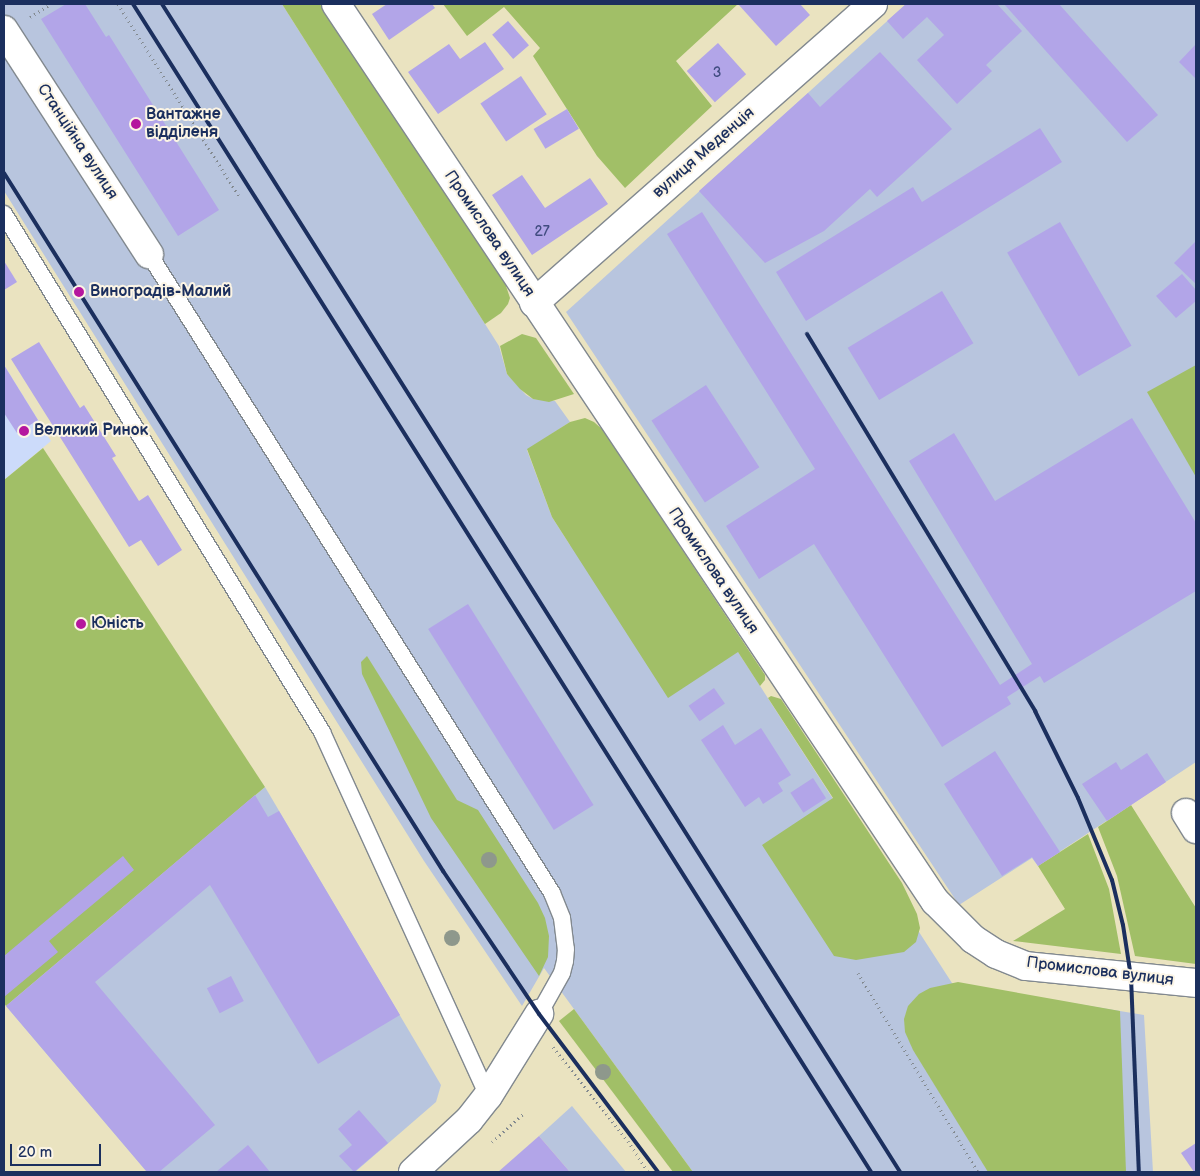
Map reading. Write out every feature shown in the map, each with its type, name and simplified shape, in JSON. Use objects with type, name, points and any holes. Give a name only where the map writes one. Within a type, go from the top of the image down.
[{"type":"street","name":"Промислова вулиця","points":[[336,4],[920,881],[952,920],[973,939],[996,954],[1026,966],[1196,983]]},
{"type":"street","name":"вулиця Меденція","points":[[534,302],[873,4]]},
{"type":"street","name":"Станційна вулиця","points":[[4,30],[149,254]]},
{"type":"street","points":[[413,1172],[458,1132],[488,1096],[536,1018]]},
{"type":"lane","points":[[4,214],[322,732],[488,1096]]},
{"type":"lane","points":[[149,254],[552,893],[562,918],[565,956],[562,973],[536,1018]]},
{"type":"path","points":[[118,4],[239,196]]},
{"type":"path","points":[[858,973],[978,1172]]},
{"type":"path","points":[[536,1018],[628,1141],[648,1172]]},
{"type":"shaded area","points":[[4,4],[282,4],[499,346],[507,374],[526,395],[533,399],[555,401],[570,422],[527,450],[552,517],[570,545],[638,497],[952,983],[1144,1015],[1153,1172],[693,1172],[544,968],[522,1006],[424,861],[4,191]]},
{"type":"shaded area","points":[[906,4],[1196,4],[1196,762],[1038,866],[1032,858],[959,905],[566,312]]},
{"type":"shaded area","name":"Великий Ринок","points":[[4,365],[51,441],[4,480]]},
{"type":"shaded area","points":[[265,787],[441,1085],[436,1102],[355,1172],[147,1172],[6,1006]]},
{"type":"shaded area","points":[[572,1106],[626,1172],[570,1172],[539,1136]]},
{"type":"green space","points":[[282,4],[320,4],[505,283],[510,298],[508,304],[501,313],[485,324]]},
{"type":"green space","points":[[443,4],[738,4],[676,61],[712,106],[625,188],[597,156],[533,56],[540,48],[504,7],[467,36]]},
{"type":"green space","points":[[522,334],[536,338],[574,394],[549,402],[533,399],[520,389],[507,374],[500,346]]},
{"type":"green space","points":[[1196,365],[1196,477],[1147,392]]},
{"type":"green space","points":[[585,418],[594,422],[603,430],[765,675],[765,680],[760,686],[738,652],[668,698],[552,517],[527,449],[570,422]]},
{"type":"green space","name":"Юність","points":[[43,448],[265,787],[6,1006],[4,1003],[4,480]]},
{"type":"green space","points":[[367,656],[457,800],[478,810],[538,903],[545,918],[549,936],[548,957],[539,976],[431,818],[362,674],[361,662]]},
{"type":"green space","points":[[771,696],[781,699],[902,883],[917,914],[920,928],[916,942],[904,952],[856,960],[834,956],[762,845],[833,798],[768,698]]},
{"type":"green space","points":[[1131,805],[1196,908],[1196,964],[1135,956],[1117,876],[1098,827]]},
{"type":"green space","points":[[1088,834],[1109,889],[1121,954],[1013,941],[1065,909],[1038,866]]},
{"type":"green space","points":[[958,982],[1120,1011],[1126,1172],[988,1172],[913,1050],[905,1032],[904,1019],[908,1006],[919,994],[930,988]]},
{"type":"green space","points":[[574,1009],[693,1172],[673,1172],[559,1021]]},
{"type":"building","name":"Вантажне відділеня","points":[[66,4],[85,4],[106,37],[109,35],[219,210],[178,236],[41,19]]},
{"type":"building","points":[[387,4],[432,4],[435,8],[389,40],[372,14]]},
{"type":"building","points":[[738,4],[800,4],[810,15],[776,46]]},
{"type":"building","points":[[906,4],[997,4],[1022,31],[986,65],[992,71],[957,104],[917,60],[944,35],[927,17],[903,39],[887,21]]},
{"type":"building","points":[[1004,4],[1059,4],[1158,115],[1127,142]]},
{"type":"building","points":[[508,21],[529,45],[513,59],[492,35]]},
{"type":"building","points":[[485,42],[504,69],[438,114],[408,72],[449,44],[460,59]]},
{"type":"building","points":[[718,43],[746,74],[715,102],[687,71]]},
{"type":"building","points":[[1196,44],[1196,79],[1179,62]]},
{"type":"building","points":[[880,52],[952,129],[877,197],[870,189],[824,231],[765,263],[699,191],[808,93],[820,107]]},
{"type":"building","points":[[521,76],[547,114],[506,142],[480,103]]},
{"type":"building","points":[[567,109],[579,129],[545,149],[534,129]]},
{"type":"building","points":[[1040,128],[1062,162],[806,321],[776,272],[913,187],[922,202]]},
{"type":"building","points":[[522,175],[545,208],[590,178],[608,204],[532,255],[492,195]]},
{"type":"building","points":[[702,212],[1000,685],[1032,664],[909,461],[954,433],[995,501],[1132,418],[1196,523],[1196,591],[1044,683],[1040,676],[1007,697],[1011,704],[942,747],[814,544],[759,579],[726,526],[815,469],[667,234]]},
{"type":"building","points":[[1060,222],[1132,346],[1079,376],[1007,252]]},
{"type":"building","points":[[1196,241],[1196,284],[1174,263]]},
{"type":"building","points":[[4,261],[17,282],[4,290]]},
{"type":"building","points":[[1182,274],[1196,290],[1196,301],[1176,318],[1156,296]]},
{"type":"building","points":[[942,291],[973,343],[879,400],[848,348]]},
{"type":"building","points":[[39,342],[80,408],[84,405],[116,456],[112,458],[139,501],[148,495],[182,550],[158,566],[141,540],[129,547],[11,359]]},
{"type":"building","points":[[4,365],[38,420],[17,433],[4,413]]},
{"type":"building","points":[[706,385],[759,467],[705,503],[651,420]]},
{"type":"building","points":[[468,604],[594,805],[554,830],[428,629]]},
{"type":"building","points":[[714,688],[725,704],[700,721],[689,706]]},
{"type":"building","points":[[723,725],[735,745],[761,728],[791,775],[778,783],[783,791],[763,804],[759,797],[745,807],[701,740]]},
{"type":"building","points":[[995,751],[1060,852],[1038,866],[1032,857],[1002,876],[944,784]]},
{"type":"building","points":[[1147,753],[1166,782],[1107,821],[1082,784],[1116,762],[1121,770]]},
{"type":"building","points":[[813,778],[826,798],[803,813],[790,793]]},
{"type":"building","points":[[255,795],[268,817],[279,811],[400,1015],[318,1064],[210,885],[95,982],[215,1125],[159,1172],[147,1172],[6,1006]]},
{"type":"building","points":[[123,856],[134,870],[49,941],[58,952],[4,997],[4,956]]},
{"type":"building","points":[[231,976],[244,1001],[220,1013],[207,988]]},
{"type":"building","points":[[359,1110],[388,1143],[354,1172],[339,1156],[352,1145],[338,1129]]},
{"type":"building","points":[[539,1136],[570,1172],[498,1172]]},
{"type":"building","points":[[1196,1143],[1196,1172],[1194,1172],[1181,1153]]},
{"type":"building","points":[[248,1145],[270,1172],[216,1172]]},
{"type":"railway","points":[[133,4],[871,1172]]},
{"type":"railway","points":[[162,4],[900,1172]]},
{"type":"railway","points":[[4,173],[443,871],[539,1014],[658,1172]]},
{"type":"railway","points":[[807,334],[1035,711],[1078,798],[1112,880],[1123,925],[1131,977],[1139,1172]]},
{"type":"place","name":"Вантажне відділеня","points":[[136,124]]},
{"type":"place","name":"Виноградів-Малий","points":[[79,292]]},
{"type":"place","name":"Великий Ринок","points":[[24,431]]},
{"type":"place","name":"Юність","points":[[81,624]]}]
